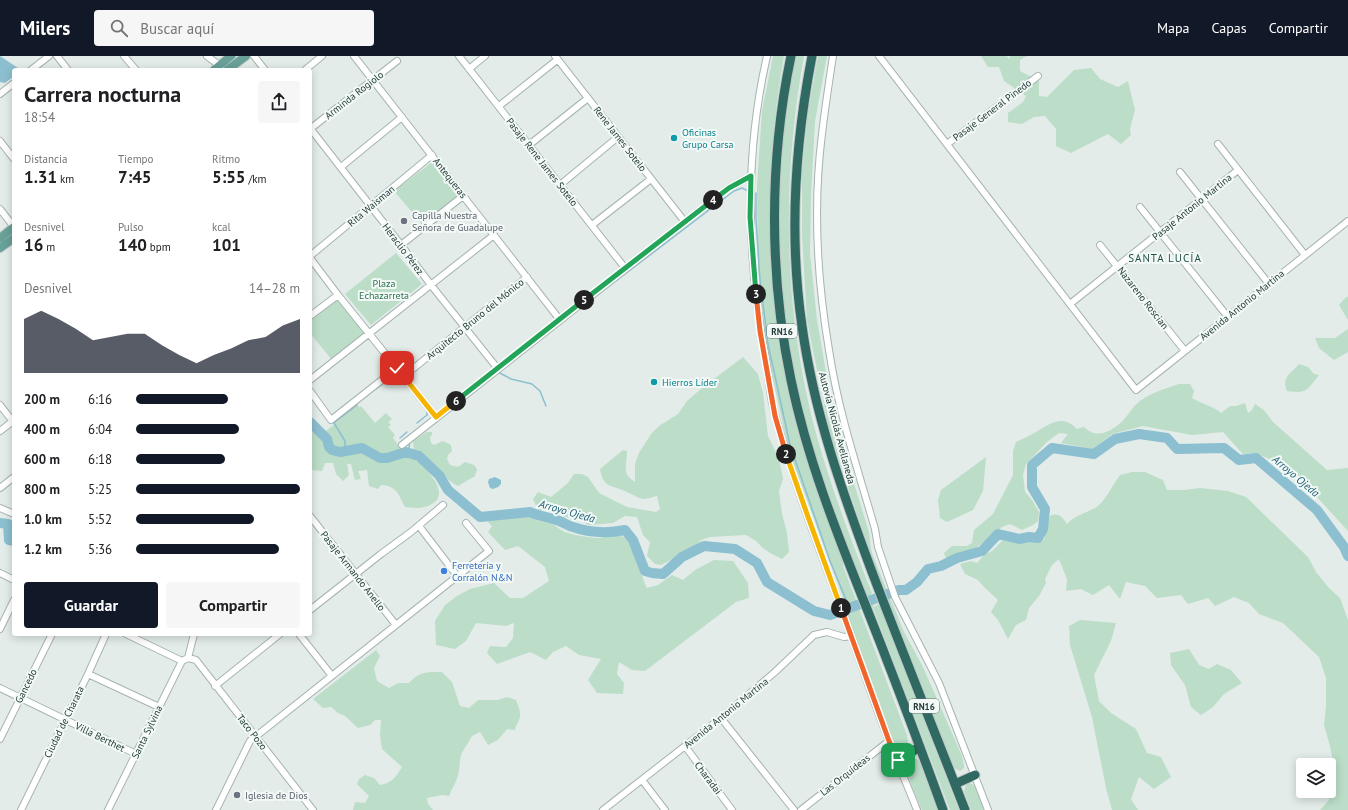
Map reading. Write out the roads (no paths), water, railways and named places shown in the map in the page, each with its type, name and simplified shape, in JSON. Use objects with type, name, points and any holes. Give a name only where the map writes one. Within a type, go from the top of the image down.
[{"type":"highway","name":"RN16","points":[[791,56],[782,107],[778,147],[776,196],[776,269],[781,323],[791,379],[808,447],[828,507],[943,810]]},
{"type":"highway","name":"Autovía Nicolás Avellaneda","points":[[812,56],[804,98],[799,138],[796,188],[796,268],[802,325],[813,385],[833,464],[879,590],[965,810]]},
{"type":"highway","points":[[898,760],[920,747]]},
{"type":"highway","points":[[955,784],[974,775]]},
{"type":"main road","points":[[219,68],[231,56]]},
{"type":"main road","points":[[230,68],[246,56]]},
{"type":"main road","points":[[0,238],[12,229]]},
{"type":"main road","points":[[0,248],[12,239]]},
{"type":"street","points":[[34,68],[49,56]]},
{"type":"street","points":[[57,56],[66,68]]},
{"type":"street","points":[[124,56],[134,68]]},
{"type":"street","points":[[207,56],[219,68]]},
{"type":"street","points":[[254,56],[263,68]]},
{"type":"street","points":[[307,68],[322,56]]},
{"type":"street","name":"Antequeras","points":[[354,56],[560,320]]},
{"type":"street","name":"Pasaje Rene James Sotelo","points":[[459,56],[625,268]]},
{"type":"street","points":[[469,69],[485,56]]},
{"type":"street","points":[[767,56],[763,74],[753,150],[751,176],[751,237],[756,302],[775,416],[795,482],[889,741],[917,810]]},
{"type":"street","points":[[833,56],[822,135],[818,188],[818,244],[821,289],[829,352],[843,418],[875,529],[878,547],[891,586],[895,597],[939,683],[988,810]]},
{"type":"street","points":[[879,56],[1070,304]]},
{"type":"street","points":[[499,106],[556,58]]},
{"type":"street","name":"Rene James Sotelo","points":[[556,58],[685,222]]},
{"type":"street","name":"Arminda Rogiolo","points":[[312,127],[397,61]]},
{"type":"street","name":"Pasaje General Pinedo","points":[[947,144],[1038,76]]},
{"type":"street","points":[[0,94],[12,85]]},
{"type":"street","points":[[529,145],[588,98]]},
{"type":"street","points":[[341,167],[402,117]]},
{"type":"street","name":"Heraclio Pérez","points":[[312,131],[498,369]]},
{"type":"street","points":[[560,185],[618,137]]},
{"type":"street","points":[[0,142],[12,157]]},
{"type":"street","points":[[1218,144],[1305,255]]},
{"type":"street","name":"Rita Waisman","points":[[312,255],[432,155]]},
{"type":"street","name":"Pasaje Antonio Martina","points":[[1070,304],[1238,170]]},
{"type":"street","points":[[1180,172],[1269,284]]},
{"type":"street","points":[[402,444],[729,188],[751,176]]},
{"type":"street","points":[[592,225],[651,179]]},
{"type":"street","points":[[401,245],[464,196]]},
{"type":"street","points":[[1140,207],[1228,317]]},
{"type":"street","points":[[0,209],[12,224]]},
{"type":"street","name":"Avenida Antonio Martina","points":[[1070,304],[1136,390],[1348,220]]},
{"type":"street","points":[[312,378],[494,235]]},
{"type":"street","name":"Nazareno Roscian","points":[[1100,245],[1185,351]]},
{"type":"street","points":[[312,260],[338,295],[436,417]]},
{"type":"street","name":"Arquitecto Bruno del Mónico","points":[[404,376],[527,277]]},
{"type":"street","points":[[312,314],[338,295]]},
{"type":"street","points":[[312,393],[331,420],[397,368]]},
{"type":"street","points":[[0,405],[12,421]]},
{"type":"street","points":[[0,431],[12,423]]},
{"type":"street","points":[[0,488],[12,479]]},
{"type":"street","points":[[312,608],[443,505]]},
{"type":"street","points":[[0,508],[12,513]]},
{"type":"street","name":"Pasaje Armando Anello","points":[[312,519],[396,625]]},
{"type":"street","points":[[216,810],[250,741],[489,551],[466,523]]},
{"type":"street","points":[[418,526],[458,577]]},
{"type":"street","points":[[0,573],[12,579]]},
{"type":"street","points":[[0,629],[12,604]]},
{"type":"street","name":"Avenida Antonio Martina","points":[[603,810],[721,718],[775,672],[814,635],[827,632],[844,637],[851,636]]},
{"type":"street","name":"Gancedo","points":[[0,739],[51,636]]},
{"type":"street","name":"Ciudad de Charata","points":[[21,810],[66,720],[105,636]]},
{"type":"street","name":"Taco Pozo","points":[[131,636],[185,659],[196,660],[313,810]]},
{"type":"street","name":"Santa Sylvina","points":[[108,810],[159,707],[185,659],[193,636]]},
{"type":"street","points":[[215,686],[278,636]]},
{"type":"street","points":[[301,636],[332,676]]},
{"type":"street","points":[[88,674],[159,707]]},
{"type":"street","name":"Villa Berthet","points":[[0,688],[136,754]]},
{"type":"street","points":[[721,718],[794,810]]},
{"type":"street","name":"Las Orquídeas","points":[[801,810],[889,741]]},
{"type":"street","name":"Charadai","points":[[684,746],[732,810]]},
{"type":"street","points":[[642,780],[666,810]]},
{"type":"water","points":[[0,56],[18,68],[12,68],[12,78],[5,83],[0,82]]},
{"type":"water","points":[[495,477],[501,480],[501,484],[493,489],[490,488],[488,482],[489,479]]},
{"type":"waterway","points":[[583,306],[734,191],[742,188],[748,191]]},
{"type":"waterway","points":[[756,193],[756,220],[760,280],[768,344],[790,445],[830,561],[849,607]]},
{"type":"waterway","points":[[498,372],[511,379],[532,384],[540,391],[546,406]]},
{"type":"waterway","points":[[376,389],[393,376],[399,376]]},
{"type":"waterway","points":[[345,450],[345,441],[334,423],[357,405]]},
{"type":"waterway","points":[[417,423],[427,415],[427,411]]},
{"type":"waterway","name":"Arroyo Ojeda","points":[[312,424],[327,439],[329,447],[332,450],[340,452],[362,448],[380,458],[387,458],[406,452],[419,456],[439,475],[448,490],[480,517],[530,512],[584,530],[604,532],[625,530],[633,540],[645,571],[652,573],[663,574],[682,557],[704,546],[735,549],[757,563],[767,582],[814,611],[830,615],[899,590],[906,590],[917,582],[928,569],[941,566],[957,558],[982,551],[998,534],[1019,539],[1029,537],[1038,538],[1043,529],[1045,509],[1032,487],[1032,465],[1052,448],[1094,454],[1115,439],[1139,434],[1167,438],[1177,449],[1224,448],[1239,460],[1256,458],[1317,510],[1344,547],[1348,556]]},
{"type":"waterway","points":[[400,438],[407,432]]},
{"type":"waterway","points":[[410,441],[409,448],[411,454]]},
{"type":"waterway","name":"Arroyo Ojeda","points":[[402,447],[404,453]]},
{"type":"waterway","name":"Arroyo Ojeda","points":[[0,523],[8,524],[9,540],[12,541]]},
{"type":"place","name":"Oficinas Grupo Carsa","points":[[674,138]]},
{"type":"place","name":"Capilla Nuestra Señora de Guadalupe","points":[[404,221]]},
{"type":"place","name":"Hierros Líder","points":[[654,382]]},
{"type":"place","name":"Ferretería y Corralón N&N","points":[[444,571]]},
{"type":"place","name":"Iglesia de Dios","points":[[237,795]]},
{"type":"district","name":"SANTA LUCÍA","points":[[1165,258]]},
{"type":"park label","name":"Plaza Echazarreta","points":[[384,288]]}]
